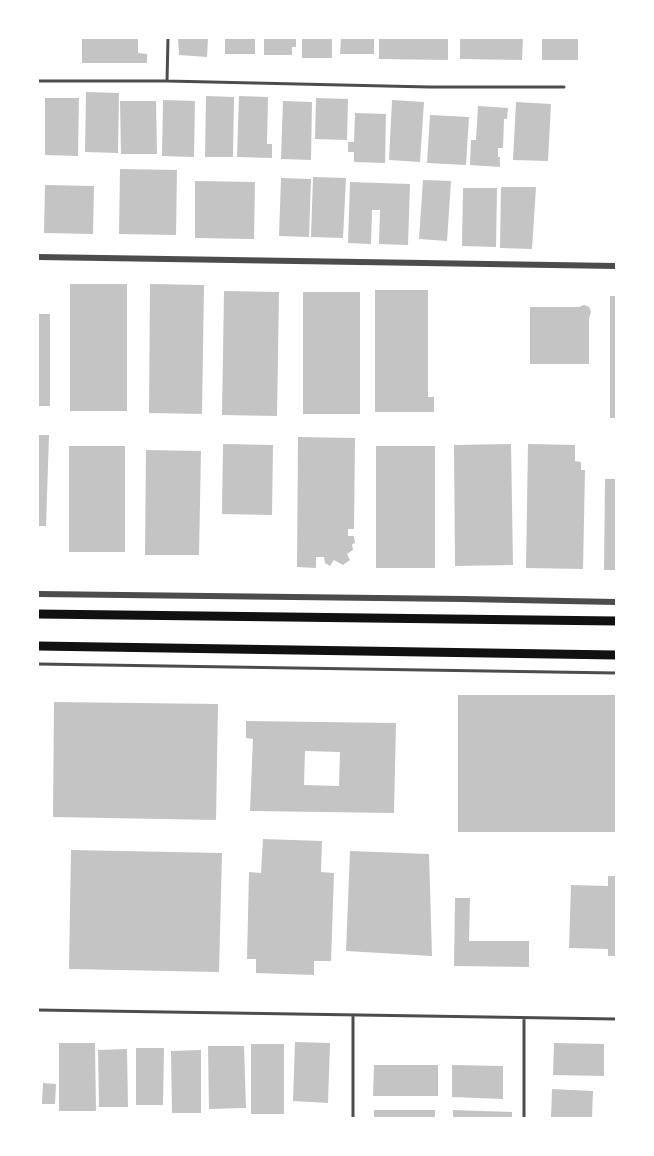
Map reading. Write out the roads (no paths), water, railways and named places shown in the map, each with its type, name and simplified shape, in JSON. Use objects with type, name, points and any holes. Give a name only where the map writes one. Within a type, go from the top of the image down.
[{"type":"main road","points":[[38,614],[616,621]]},
{"type":"main road","points":[[38,646],[616,655]]},
{"type":"street","points":[[38,257],[616,266]]},
{"type":"street","points":[[38,594],[616,602]]},
{"type":"lane","points":[[167,81],[168,38]]},
{"type":"lane","points":[[38,81],[564,87]]},
{"type":"lane","points":[[38,664],[616,673]]},
{"type":"lane","points":[[38,1010],[616,1019]]},
{"type":"lane","points":[[353,1015],[353,1119]]},
{"type":"lane","points":[[524,1119],[525,1018]]}]
